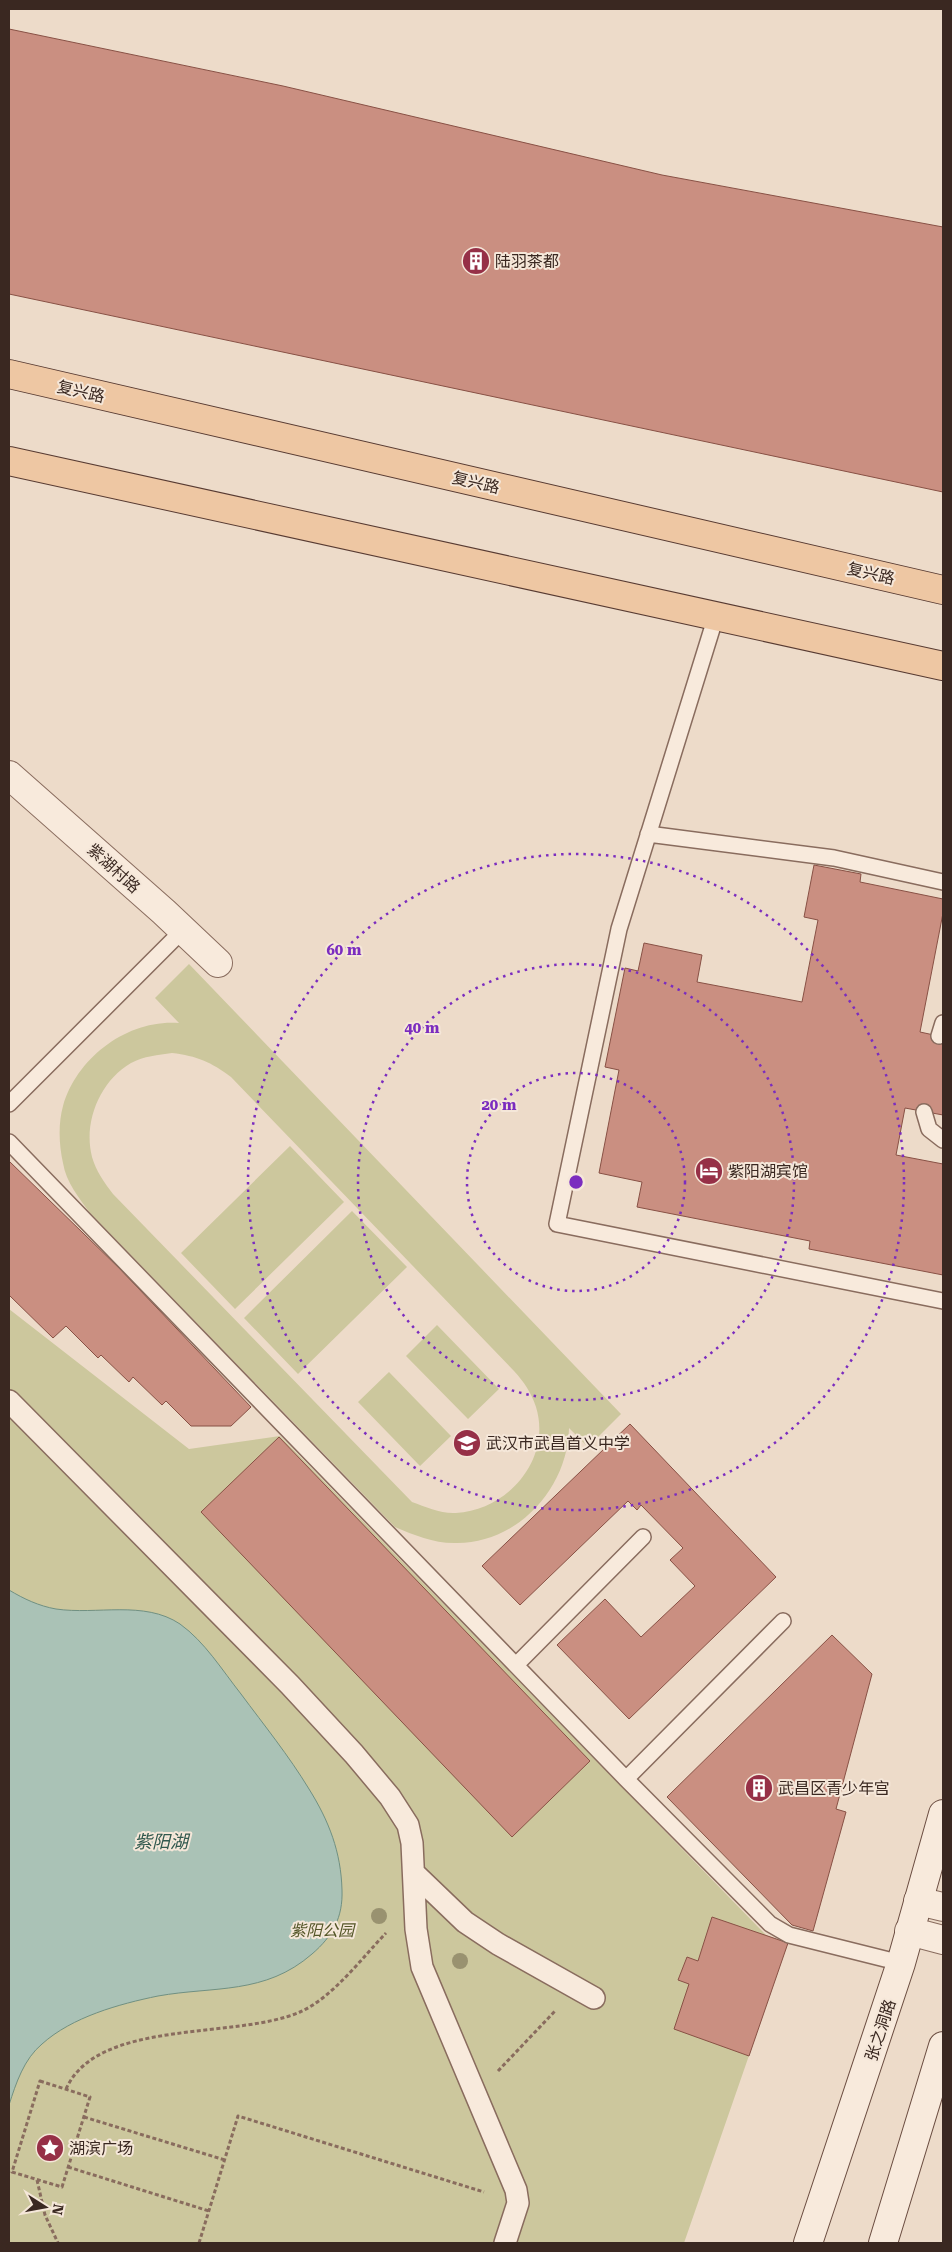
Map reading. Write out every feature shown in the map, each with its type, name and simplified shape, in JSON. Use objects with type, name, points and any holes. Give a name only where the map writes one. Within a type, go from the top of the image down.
[{"type":"main road","name":"复兴路","points":[[9,374],[943,590]]},
{"type":"main road","points":[[9,460],[943,666]]},
{"type":"main road","name":"紫湖村路","points":[[9,775],[218,962]]},
{"type":"main road","name":"张之洞路","points":[[808,2243],[901,1963],[909,1931],[930,1904],[943,1814]]},
{"type":"main road","points":[[909,1931],[943,1940]]},
{"type":"main road","points":[[883,2243],[943,2046]]},
{"type":"street","points":[[9,1401],[290,1685],[379,1782],[408,1825],[415,1874],[416,1929],[422,1967],[511,2176],[518,2203],[505,2243]]},
{"type":"street","points":[[415,1874],[465,1922],[498,1944],[586,1993]]},
{"type":"lane","points":[[716,616],[619,930],[557,1224],[943,1302]]},
{"type":"lane","points":[[648,834],[834,858],[943,882]]},
{"type":"lane","points":[[9,1104],[183,930]]},
{"type":"lane","points":[[924,1112],[929,1129],[943,1140]]},
{"type":"lane","points":[[9,1142],[626,1779],[776,1929],[810,1941],[901,1963]]},
{"type":"lane","points":[[516,1665],[643,1537]]},
{"type":"lane","points":[[626,1779],[783,1621]]},
{"type":"path","points":[[66,2089],[80,2068],[89,2060],[117,2046],[157,2037],[249,2025],[300,2012],[323,1997],[344,1978],[416,1902]]},
{"type":"path","points":[[476,2095],[586,1993]]},
{"type":"path","points":[[40,2081],[90,2097],[84,2117],[62,2187],[12,2172],[40,2081]]},
{"type":"path","points":[[199,2243],[238,2116],[518,2203]]},
{"type":"path","points":[[84,2117],[225,2160]]},
{"type":"path","points":[[68,2167],[209,2211]]},
{"type":"path","points":[[37,2180],[45,2215],[58,2243]]},
{"type":"green space","points":[[189,964],[621,1414],[588,1447],[569,1428],[566,1451],[559,1472],[549,1492],[517,1524],[498,1534],[477,1541],[454,1543],[416,1536],[395,1527],[90,1213],[77,1196],[65,1170],[60,1142],[61,1113],[70,1088],[92,1057],[107,1045],[141,1027],[160,1023],[179,1023],[155,998]],"holes":[[[181,1054],[203,1060],[231,1077],[524,1383],[536,1407],[539,1426],[538,1445],[531,1463],[522,1478],[508,1492],[493,1502],[475,1510],[456,1513],[439,1511],[412,1502],[113,1194],[103,1181],[92,1157],[90,1144],[92,1117],[103,1091],[111,1080],[131,1063],[156,1055]]]},
{"type":"green space","points":[[290,1146],[344,1202],[235,1309],[181,1253]]},
{"type":"green space","points":[[352,1211],[407,1267],[298,1374],[244,1318]]},
{"type":"green space","name":"紫阳公园","points":[[9,1309],[189,1449],[280,1436],[766,1935],[788,1943],[684,2243],[9,2243]]},
{"type":"green space","points":[[437,1325],[499,1389],[468,1419],[406,1356]]},
{"type":"green space","points":[[389,1372],[451,1436],[420,1466],[358,1402]]},
{"type":"water","name":"紫阳湖","points":[[9,1590],[32,1602],[56,1609],[136,1610],[151,1612],[180,1624],[189,1631],[213,1657],[267,1729],[316,1801],[333,1837],[341,1876],[342,1900],[335,1925],[326,1940],[312,1954],[294,1967],[276,1976],[238,1987],[158,1996],[128,2003],[97,2013],[67,2026],[42,2044],[30,2057],[21,2072],[9,2105]]},
{"type":"building","name":"陆羽茶都","points":[[9,29],[283,86],[662,175],[943,227],[943,492],[9,294]]},
{"type":"building","points":[[814,865],[861,874],[860,882],[943,899],[943,913],[920,1032],[943,1037],[943,1115],[905,1108],[896,1155],[943,1164],[943,1275],[809,1249],[810,1241],[637,1207],[642,1182],[599,1173],[619,1070],[605,1067],[625,968],[638,971],[644,943],[702,955],[697,982],[802,1002],[818,920],[804,917]]},
{"type":"building","points":[[9,1161],[120,1269],[251,1407],[231,1426],[191,1426],[166,1401],[162,1405],[133,1377],[129,1382],[101,1355],[98,1358],[66,1326],[53,1338],[10,1296],[9,1298]]},
{"type":"building","points":[[630,1424],[776,1577],[629,1719],[557,1645],[605,1599],[641,1637],[695,1586],[670,1560],[683,1548],[641,1505],[637,1510],[628,1501],[520,1605],[482,1566]]},
{"type":"building","points":[[279,1437],[590,1761],[512,1837],[201,1512]]},
{"type":"building","name":"武昌区青少年宫","points":[[832,1635],[872,1674],[836,1809],[846,1812],[813,1931],[792,1925],[667,1797]]},
{"type":"building","points":[[712,1917],[788,1943],[749,2056],[674,2029],[689,1984],[678,1980],[687,1957],[698,1961]]},
{"type":"place","name":"陆羽茶都","points":[[476,261]]},
{"type":"place","name":"紫阳湖宾馆","points":[[709,1171]]},
{"type":"place","name":"武汉市武昌首义中学","points":[[467,1443]]},
{"type":"place","name":"武昌区青少年宫","points":[[759,1788]]},
{"type":"place","name":"湖滨广场","points":[[50,2148]]}]
